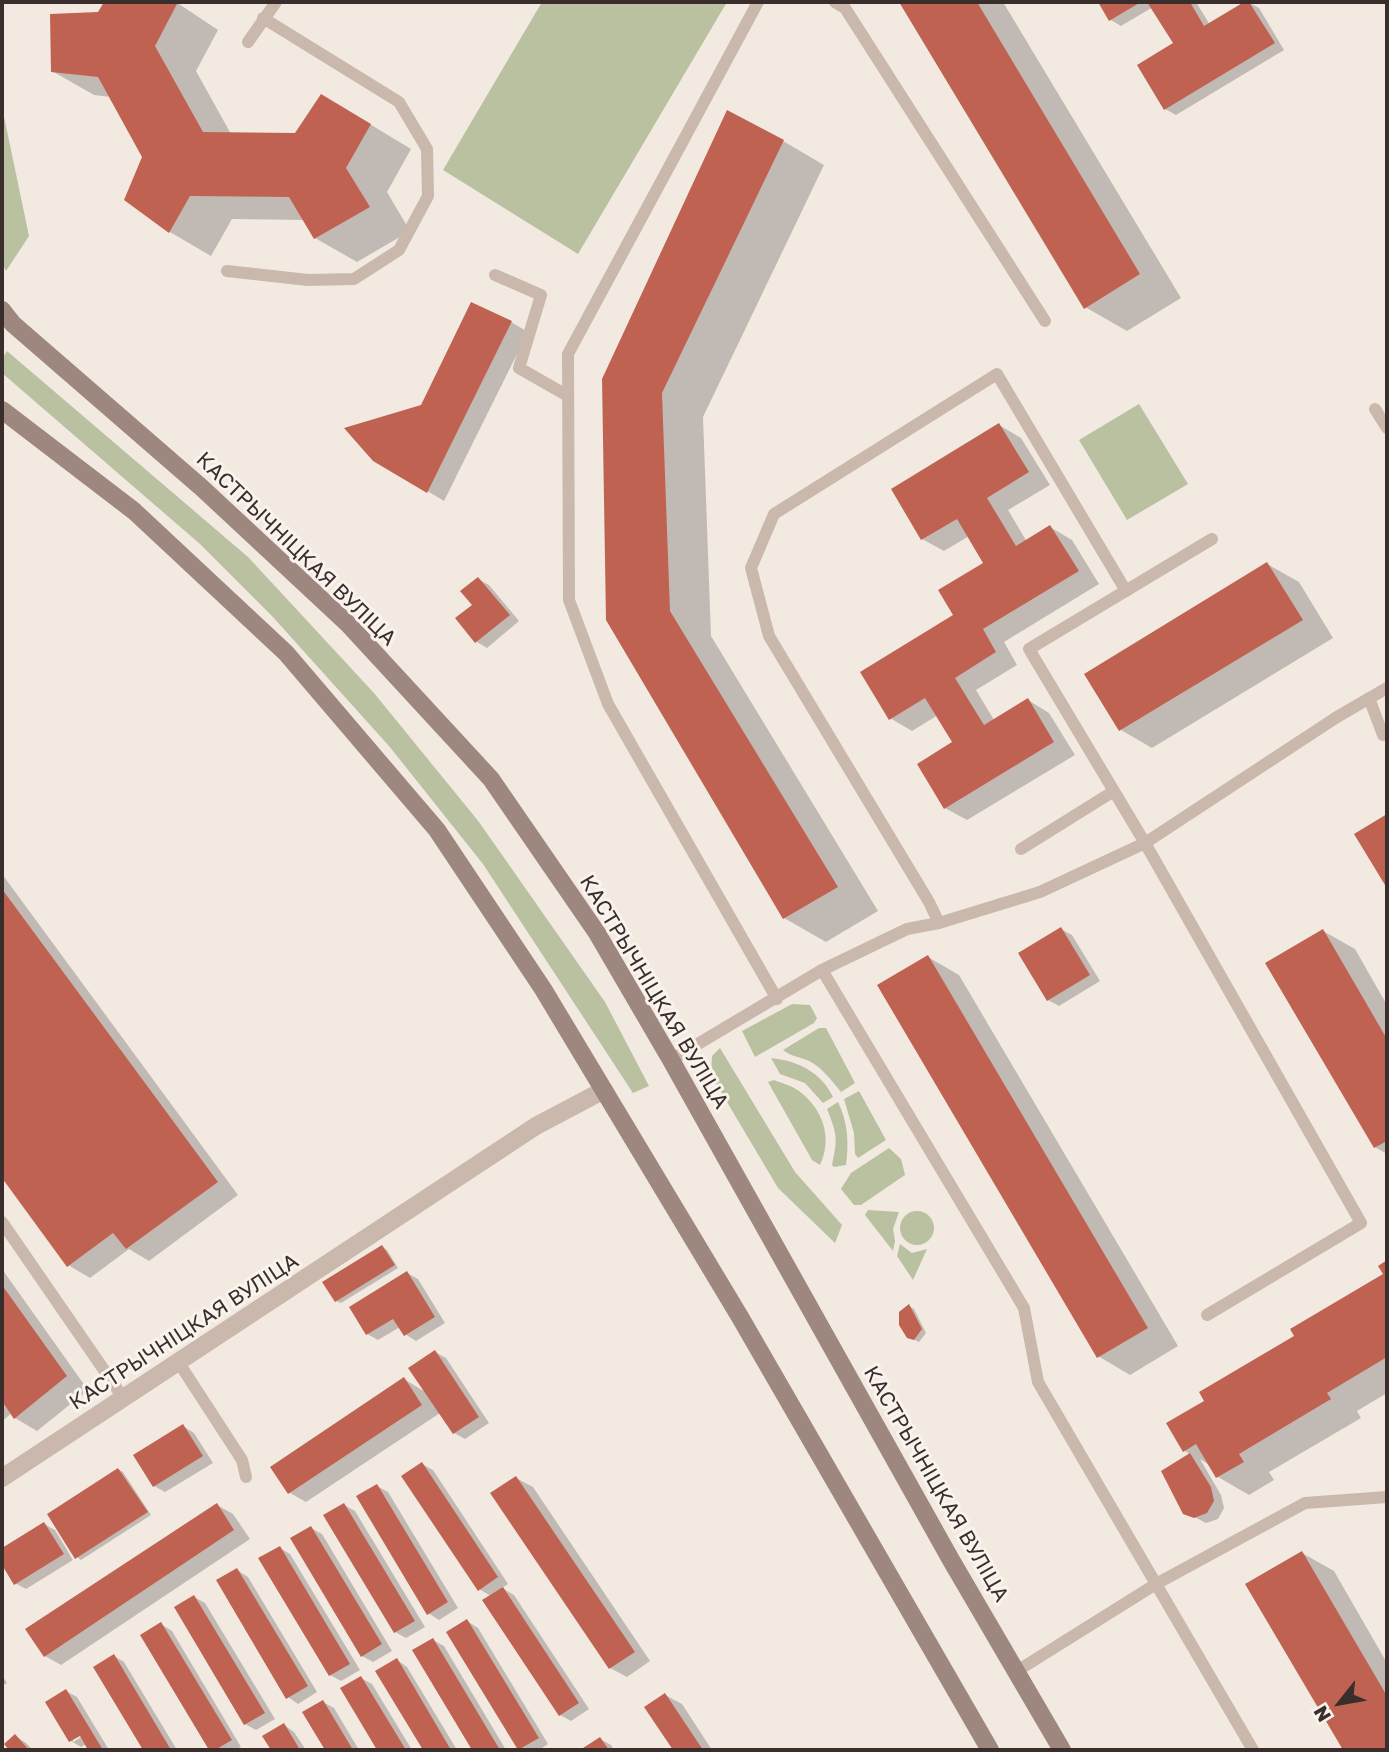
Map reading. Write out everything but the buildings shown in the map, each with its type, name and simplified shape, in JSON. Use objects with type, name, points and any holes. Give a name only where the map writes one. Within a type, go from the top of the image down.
[{"type":"main road","name":"КАСТРЫЧНІЦКАЯ ВУЛІЦА","points":[[2,310],[13,324],[202,488],[348,624],[491,779],[597,933],[1062,1750]]},
{"type":"main road","points":[[2,410],[134,510],[286,653],[437,830],[543,989],[604,1090],[740,1317],[990,1750]]},
{"type":"street","name":"КАСТРЫЧНІЦКАЯ ВУЛІЦА","points":[[2,1478],[536,1126],[604,1090]]},
{"type":"lane","points":[[248,42],[276,2]]},
{"type":"lane","points":[[758,2],[568,354],[569,600],[608,704],[777,999]]},
{"type":"lane","points":[[835,2],[845,8],[1045,321]]},
{"type":"lane","points":[[227,271],[308,280],[354,279],[399,250],[428,196],[427,149],[399,102],[263,18]]},
{"type":"lane","points":[[495,275],[541,295],[519,368],[568,396]]},
{"type":"lane","points":[[939,923],[769,636],[751,568],[774,514],[997,374],[1126,591]]},
{"type":"lane","points":[[1375,409],[1387,428]]},
{"type":"lane","points":[[1207,1315],[1361,1223],[1145,843],[1029,649],[1212,539]]},
{"type":"lane","points":[[671,1060],[822,970],[907,929],[939,923],[1040,892],[1145,843],[1387,688]]},
{"type":"lane","points":[[1369,698],[1383,735]]},
{"type":"lane","points":[[1021,849],[1114,791]]},
{"type":"lane","points":[[822,970],[1024,1308],[1038,1382],[1254,1750]]},
{"type":"lane","points":[[2,1222],[124,1399]]},
{"type":"lane","points":[[179,1363],[242,1460],[246,1477]]},
{"type":"lane","points":[[1017,1671],[1156,1584],[1305,1503],[1387,1497]]},
{"type":"green space","points":[[542,2],[727,2],[578,254],[443,170]]},
{"type":"green space","points":[[2,107],[29,236],[6,271],[2,263]]},
{"type":"green space","points":[[7,351],[248,557],[374,693],[479,822],[605,1002],[649,1086],[633,1093],[483,864],[389,746],[272,616],[200,544],[2,373],[2,359]]},
{"type":"green space","points":[[1139,404],[1188,484],[1127,520],[1079,440]]},
{"type":"green space","points":[[792,1004],[810,1005],[817,1018],[814,1023],[755,1057],[742,1031]]},
{"type":"green space","points":[[819,1028],[826,1028],[855,1083],[841,1092],[815,1065],[783,1050]]},
{"type":"green space","points":[[720,1048],[795,1172],[842,1225],[835,1243],[778,1188],[711,1075],[712,1056]]},
{"type":"green space","points":[[771,1058],[808,1069],[822,1081],[833,1097],[823,1103],[805,1083],[780,1074]]},
{"type":"green space","points":[[774,1080],[799,1091],[820,1115],[826,1145],[820,1165],[812,1160],[768,1082]]},
{"type":"green space","points":[[859,1091],[886,1140],[858,1158],[844,1099]]},
{"type":"green space","points":[[838,1102],[846,1125],[847,1149],[846,1165],[834,1167],[832,1165],[836,1136],[827,1109]]},
{"type":"green space","points":[[889,1148],[901,1159],[905,1175],[861,1205],[854,1205],[841,1189],[851,1173]]},
{"type":"green space","points":[[868,1210],[899,1212],[893,1229],[893,1251],[865,1215]]},
{"type":"green space","points":[[917,1211],[929,1216],[934,1228],[929,1240],[917,1245],[905,1240],[900,1228],[905,1216]]},
{"type":"green space","points":[[900,1244],[912,1253],[927,1249],[913,1280],[897,1256]]}]
